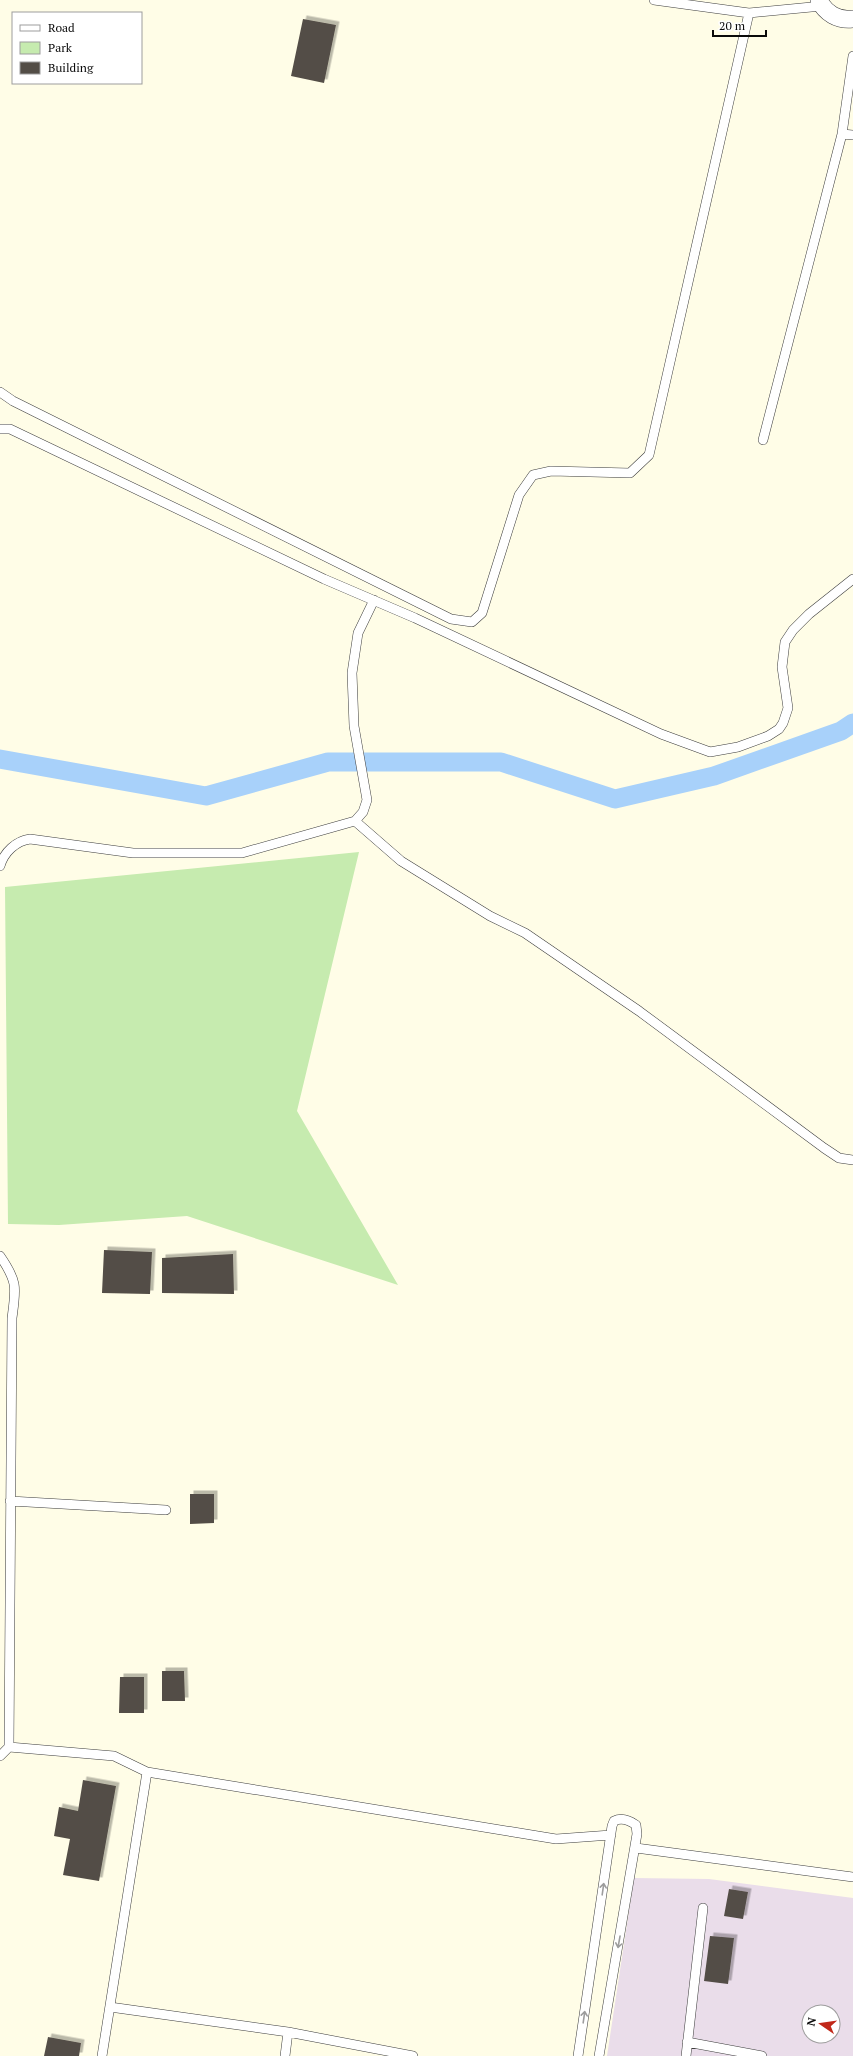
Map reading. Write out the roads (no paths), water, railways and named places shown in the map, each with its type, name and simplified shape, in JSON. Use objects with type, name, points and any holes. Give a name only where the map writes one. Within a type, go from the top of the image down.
[{"type":"street","points":[[821,3],[829,14],[838,18],[853,20]]},
{"type":"lane","points":[[654,0],[749,13],[821,3]]},
{"type":"lane","points":[[0,392],[13,401],[451,619],[472,622],[482,613],[519,495],[533,475],[551,471],[630,473],[649,455],[749,13]]},
{"type":"lane","points":[[763,440],[842,134],[853,56]]},
{"type":"lane","points":[[842,134],[853,135]]},
{"type":"lane","points":[[0,429],[10,429],[324,579],[374,600],[661,734],[710,752],[738,747],[768,736],[779,729],[783,723],[788,708],[782,667],[785,642],[793,630],[809,614],[853,579]]},
{"type":"lane","points":[[0,866],[2,857],[21,841],[30,839],[133,853],[242,853],[356,821],[363,812],[367,800],[354,726],[352,703],[354,652],[358,632],[374,600]]},
{"type":"lane","points":[[356,821],[401,861],[490,916],[525,933],[639,1011],[824,1148],[839,1158],[853,1160]]},
{"type":"lane","points":[[0,1256],[14,1281],[12,1318],[13,1359],[10,1501],[9,1747],[0,1756]]},
{"type":"lane","points":[[10,1501],[166,1510]]},
{"type":"lane","points":[[9,1747],[114,1756],[147,1772],[556,1839],[611,1835]]},
{"type":"lane","points":[[102,2056],[147,1772]]},
{"type":"lane","points":[[578,2056],[614,1821],[618,1819],[630,1820],[636,1825],[638,1834],[599,2056]]},
{"type":"lane","points":[[636,1848],[853,1877]]},
{"type":"lane","points":[[686,2056],[703,1908]]},
{"type":"lane","points":[[110,2007],[288,2032],[413,2056]]},
{"type":"lane","points":[[285,2056],[288,2032]]},
{"type":"lane","points":[[687,2042],[762,2056]]},
{"type":"waterway","points":[[0,759],[206,796],[328,762],[501,762],[615,799],[714,776],[841,731],[853,723]]}]
